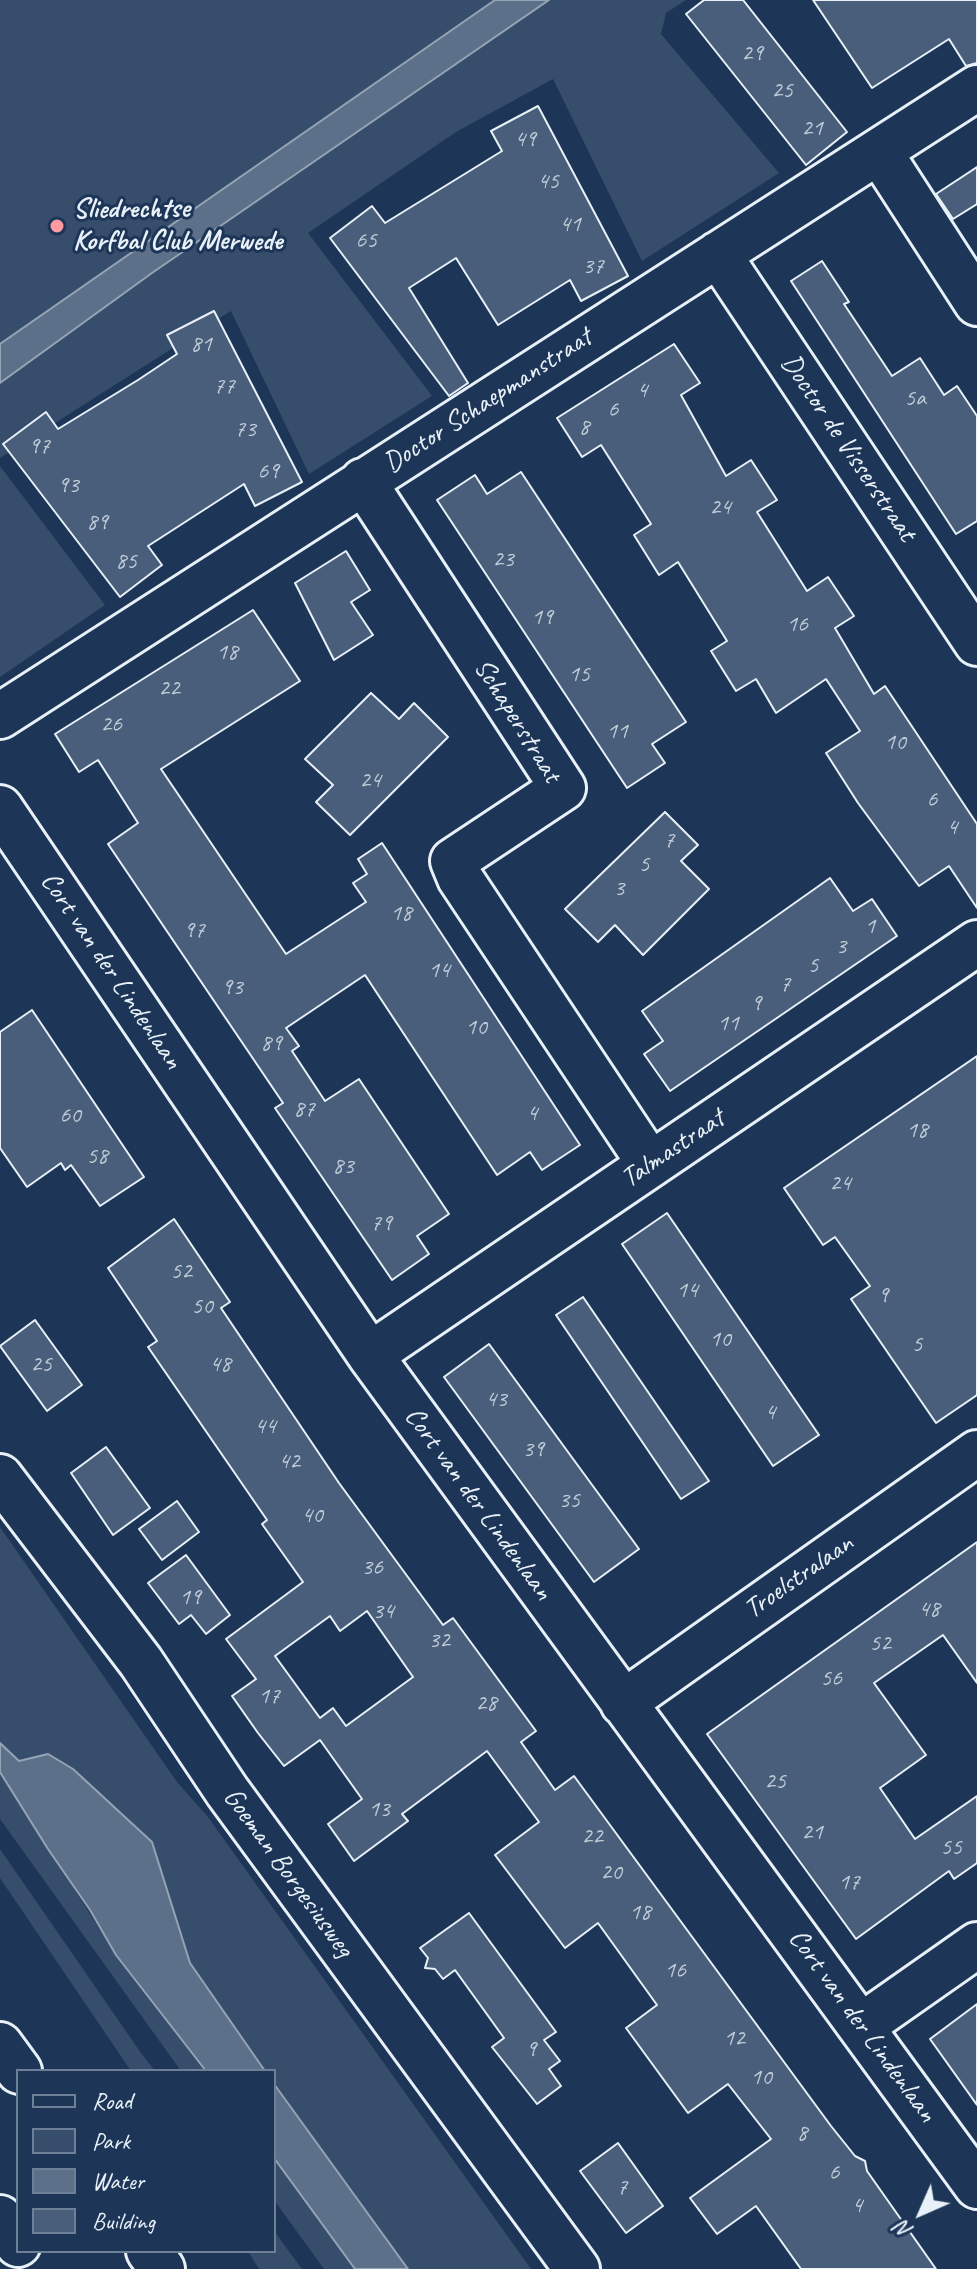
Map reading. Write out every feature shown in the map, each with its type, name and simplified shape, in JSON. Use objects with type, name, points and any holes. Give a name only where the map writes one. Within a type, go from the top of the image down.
[{"type":"main road","name":"Doctor Schaepmanstraat","points":[[0,716],[977,88]]},
{"type":"main road","points":[[880,153],[977,303]]},
{"type":"main road","name":"Doctor de Visserstraat","points":[[718,254],[977,643]]},
{"type":"main road","name":"Schaperstraat","points":[[363,481],[563,788],[453,861],[460,878],[650,1164]]},
{"type":"main road","name":"Cort van der Lindenlaan","points":[[0,808],[370,1355],[623,1703],[863,2025],[977,2186]]},
{"type":"main road","name":"Talmastraat","points":[[370,1355],[977,943]]},
{"type":"main road","name":"Troelstralaan","points":[[623,1703],[977,1453]]},
{"type":"main road","name":"Goeman Borgesiusweg","points":[[0,1477],[141,1662],[237,1804],[577,2269]]},
{"type":"main road","points":[[863,2025],[977,1945]]},
{"type":"main road","points":[[0,2045],[18,2069]]},
{"type":"main road","points":[[0,2218],[16,2241]]},
{"type":"green space","name":"Sliedrechtse Korfbal Club Merwede","points":[[0,0],[495,0],[0,344]]},
{"type":"green space","points":[[549,0],[686,0],[666,13],[661,34],[779,173],[642,261],[553,79],[456,132],[308,233],[432,396],[309,474],[231,311],[0,458],[0,383],[152,273]]},
{"type":"green space","points":[[0,466],[105,605],[0,677]]},
{"type":"green space","points":[[0,1527],[177,1782],[208,1817],[531,2269],[408,2269],[276,2087],[276,2069],[264,2069],[190,1963],[152,1842],[73,1769],[48,1754],[19,1762],[0,1743]]},
{"type":"green space","points":[[0,1772],[116,1955],[204,2069],[180,2069],[0,1819]]},
{"type":"green space","points":[[0,1849],[153,2069],[130,2069],[0,1878]]},
{"type":"green space","points":[[276,2161],[355,2269],[324,2269],[276,2203]]},
{"type":"green space","points":[[276,2234],[302,2269],[259,2269],[249,2253],[276,2253]]},
{"type":"water","points":[[495,0],[549,0],[152,273],[0,383],[0,344]]},
{"type":"water","points":[[0,1743],[19,1761],[48,1754],[73,1769],[152,1842],[190,1963],[264,2069],[204,2069],[116,1955],[0,1772]]},
{"type":"water","points":[[276,2087],[408,2269],[355,2269],[276,2161]]},
{"type":"building","points":[[704,0],[743,0],[847,132],[806,165],[686,14]]},
{"type":"building","points":[[813,0],[977,0],[977,63],[966,66],[949,39],[872,88]]},
{"type":"building","points":[[538,106],[628,276],[581,301],[570,280],[498,325],[456,258],[409,288],[468,383],[449,396],[330,238],[372,206],[385,223],[502,151],[491,131]]},
{"type":"building","points":[[977,167],[977,204],[953,219],[936,194]]},
{"type":"building","points":[[822,261],[849,302],[844,304],[892,376],[920,358],[944,395],[957,386],[977,416],[977,521],[956,534],[791,281]]},
{"type":"building","points":[[214,311],[302,482],[255,506],[244,484],[148,546],[162,565],[120,597],[3,444],[46,412],[58,429],[138,380],[177,354],[167,335]]},
{"type":"building","points":[[674,344],[700,383],[681,395],[726,476],[751,460],[777,500],[757,512],[807,591],[828,577],[854,616],[835,628],[874,694],[885,686],[977,824],[977,908],[949,866],[919,886],[858,803],[826,753],[860,731],[826,679],[776,713],[756,679],[736,691],[711,651],[727,641],[678,562],[659,575],[634,535],[651,524],[601,445],[582,457],[557,418]]},
{"type":"building","points":[[521,472],[686,722],[652,744],[665,763],[627,788],[437,500],[475,475],[487,494]]},
{"type":"building","points":[[346,551],[370,590],[351,602],[373,635],[334,660],[295,583]]},
{"type":"building","points":[[253,610],[300,681],[161,769],[286,954],[366,902],[353,883],[367,874],[358,859],[382,843],[580,1145],[542,1170],[530,1152],[497,1175],[365,975],[286,1028],[299,1046],[292,1051],[325,1101],[359,1079],[449,1214],[417,1236],[429,1254],[392,1280],[275,1108],[283,1103],[108,844],[138,823],[98,760],[79,772],[55,734]]},
{"type":"building","points":[[371,693],[399,719],[414,703],[448,737],[350,835],[316,802],[333,785],[305,759]]},
{"type":"building","points":[[665,812],[698,845],[681,861],[709,889],[643,955],[615,925],[598,942],[565,909]]},
{"type":"building","points":[[830,878],[853,911],[872,899],[897,936],[670,1091],[644,1054],[663,1041],[642,1011]]},
{"type":"building","points":[[32,1010],[144,1177],[100,1206],[71,1165],[65,1170],[61,1163],[27,1187],[0,1148],[0,1032]]},
{"type":"building","points":[[977,1056],[977,1395],[936,1423],[851,1299],[870,1286],[835,1237],[823,1245],[784,1188]]},
{"type":"building","points":[[667,1213],[819,1435],[773,1466],[622,1244]]},
{"type":"building","points":[[174,1219],[230,1302],[221,1308],[339,1483],[443,1625],[453,1618],[536,1731],[521,1742],[555,1790],[574,1776],[831,2126],[855,2156],[865,2161],[867,2171],[936,2269],[801,2269],[756,2206],[717,2234],[690,2198],[771,2139],[728,2084],[688,2113],[626,2028],[657,2005],[598,1923],[565,1948],[495,1855],[539,1822],[487,1751],[402,1814],[408,1821],[354,1861],[328,1824],[362,1799],[320,1740],[284,1766],[232,1696],[256,1679],[226,1639],[303,1582],[262,1524],[267,1520],[148,1347],[157,1341],[108,1268]],"holes":[[[367,1611],[413,1677],[346,1726],[333,1708],[320,1718],[275,1656],[330,1616],[340,1631]]]},
{"type":"building","points":[[583,1297],[709,1481],[681,1499],[556,1315]]},
{"type":"building","points":[[35,1320],[82,1385],[47,1411],[0,1346]]},
{"type":"building","points":[[489,1344],[639,1549],[594,1582],[444,1377]]},
{"type":"building","points":[[106,1447],[150,1508],[113,1535],[71,1473]]},
{"type":"building","points":[[177,1501],[199,1532],[162,1560],[139,1529]]},
{"type":"building","points":[[977,1542],[977,1683],[943,1635],[874,1683],[926,1755],[880,1788],[915,1839],[977,1796],[977,1863],[954,1879],[949,1871],[856,1939],[707,1734]]},
{"type":"building","points":[[186,1555],[230,1615],[206,1634],[191,1615],[179,1624],[148,1583]]},
{"type":"building","points":[[469,1913],[556,2032],[544,2040],[560,2061],[549,2069],[561,2086],[537,2104],[492,2047],[504,2038],[455,1970],[443,1979],[435,1969],[425,1968],[428,1958],[420,1948]]},
{"type":"building","points":[[977,2004],[977,2105],[930,2039]]},
{"type":"building","points":[[618,2143],[663,2206],[626,2233],[580,2171]]},
{"type":"place","name":"Sliedrechtse Korfbal Club Merwede","points":[[57,226]]}]
